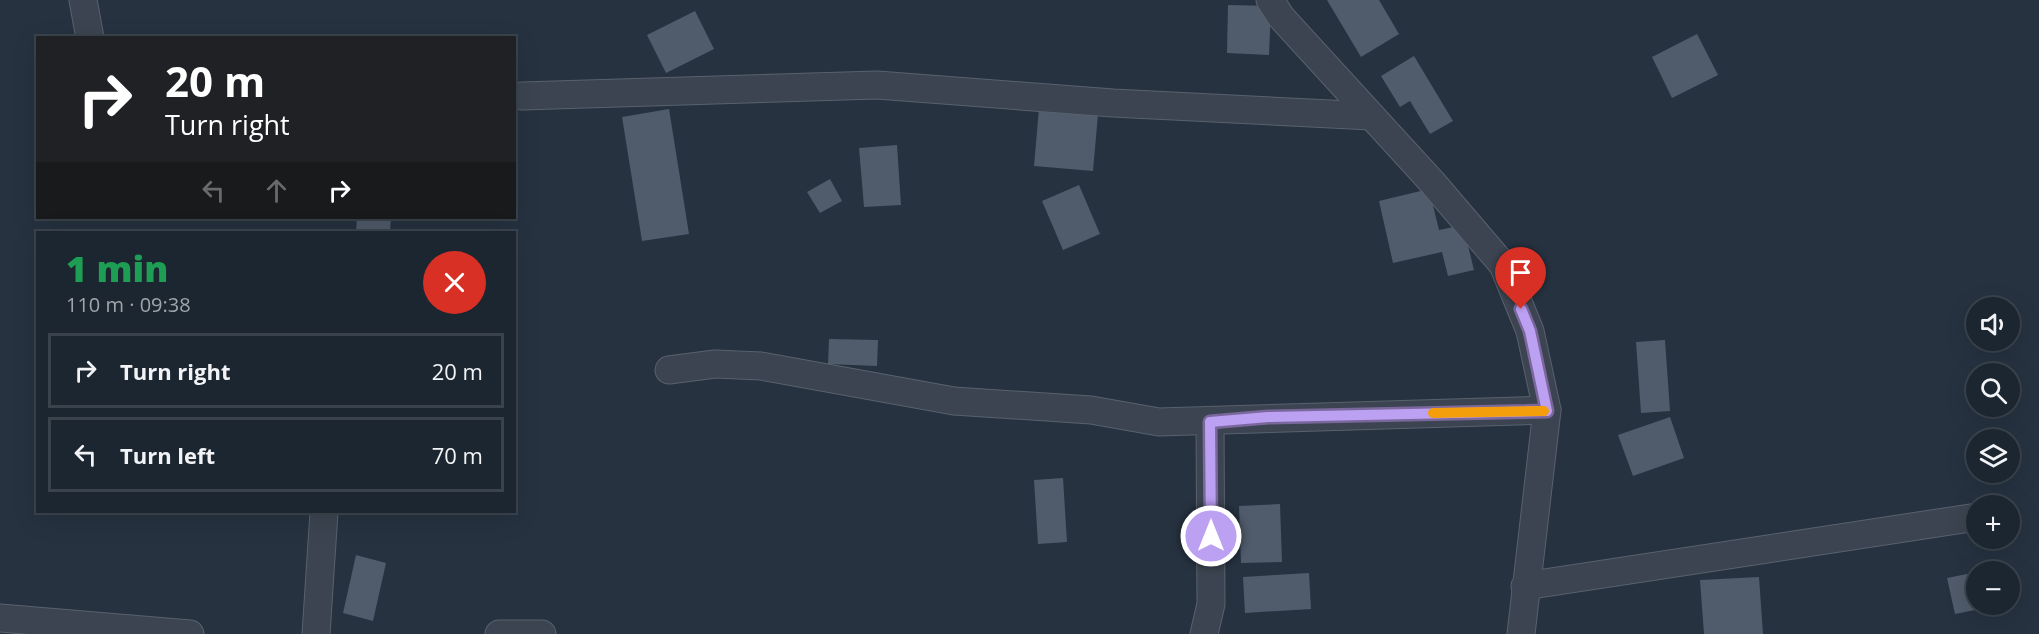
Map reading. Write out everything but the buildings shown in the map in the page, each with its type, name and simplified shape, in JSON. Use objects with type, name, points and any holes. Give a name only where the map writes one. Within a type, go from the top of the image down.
[{"type":"street","points":[[82,0],[90,36]]},
{"type":"street","points":[[1270,0],[1281,17],[1432,182],[1503,264],[1530,331],[1547,411],[1521,634]]},
{"type":"street","points":[[522,96],[877,85],[1113,103],[1371,116]]},
{"type":"street","points":[[669,370],[716,364],[761,366],[954,401],[1091,410],[1159,422],[1210,422],[1268,417],[1547,411]]},
{"type":"street","points":[[1204,634],[1211,604],[1210,422]]},
{"type":"street","points":[[316,634],[324,513]]},
{"type":"street","points":[[1525,586],[1966,519]]},
{"type":"street","points":[[0,618],[190,634]]},
{"type":"street","points":[[499,634],[542,634]]},
{"type":"slow traffic","points":[[1433,413],[1544,411]]},
{"type":"route","points":[[1211,536],[1210,422],[1268,417],[1547,411],[1530,331],[1521,309]]}]
